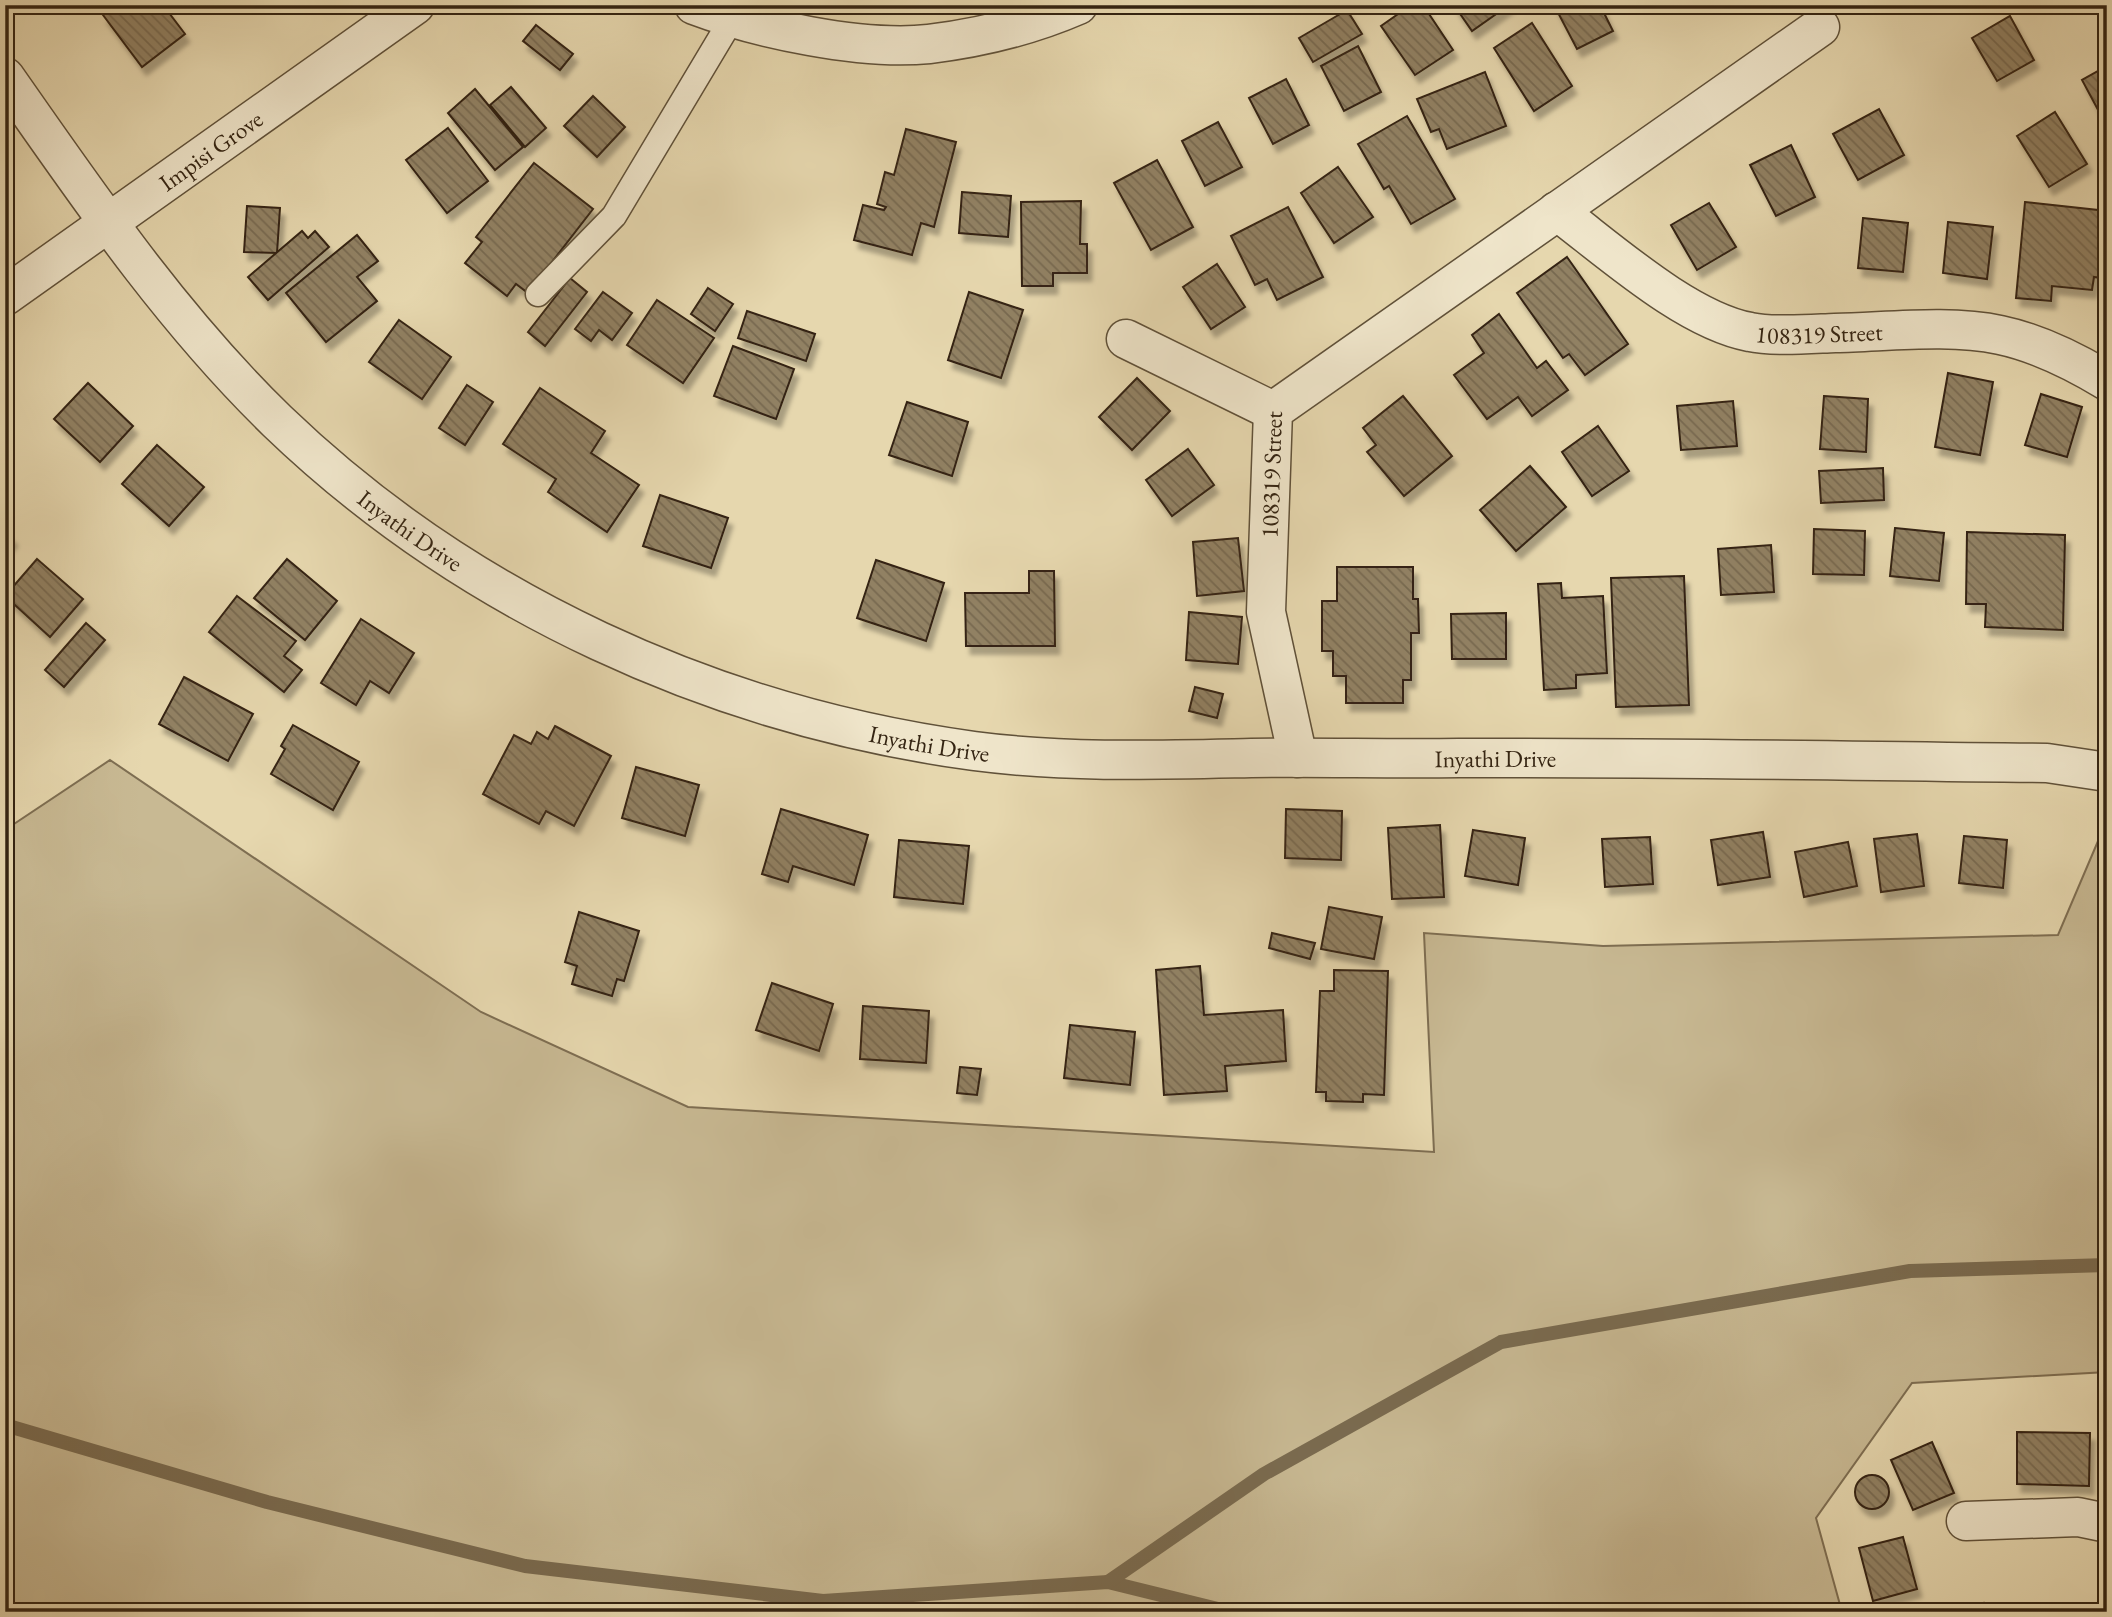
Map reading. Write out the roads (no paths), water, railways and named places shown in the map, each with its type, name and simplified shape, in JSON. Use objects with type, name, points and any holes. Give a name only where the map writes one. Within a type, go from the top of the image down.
[{"type":"street","name":"Impisi Grove","points":[[5,296],[415,5]]},
{"type":"street","points":[[694,5],[790,32],[859,43],[927,44],[1002,31],[1078,5]]},
{"type":"street","name":"108319 Street","points":[[1298,758],[1266,612],[1273,411],[1820,27]]},
{"type":"street","name":"Inyathi Drive","points":[[5,77],[148,277],[210,352],[278,423],[353,487],[432,546],[502,591],[601,643],[692,682],[785,713],[893,738],[978,751],[1075,759],[2047,763],[2107,772]]},
{"type":"street","name":"108319 Street","points":[[1558,211],[1673,298],[1708,317],[1750,332],[1804,334],[1947,330],[1997,334],[2028,342],[2107,381]]},
{"type":"street","points":[[1126,339],[1273,411]]},
{"type":"street","points":[[1966,1521],[2078,1517],[2107,1523]]},
{"type":"lane","points":[[538,293],[614,216],[733,17]]},
{"type":"waterway","points":[[1108,1582],[1264,1474],[1501,1342],[1910,1271],[2107,1265]]},
{"type":"waterway","points":[[5,1425],[267,1502],[525,1566],[823,1601],[1108,1582],[1230,1612]]}]
